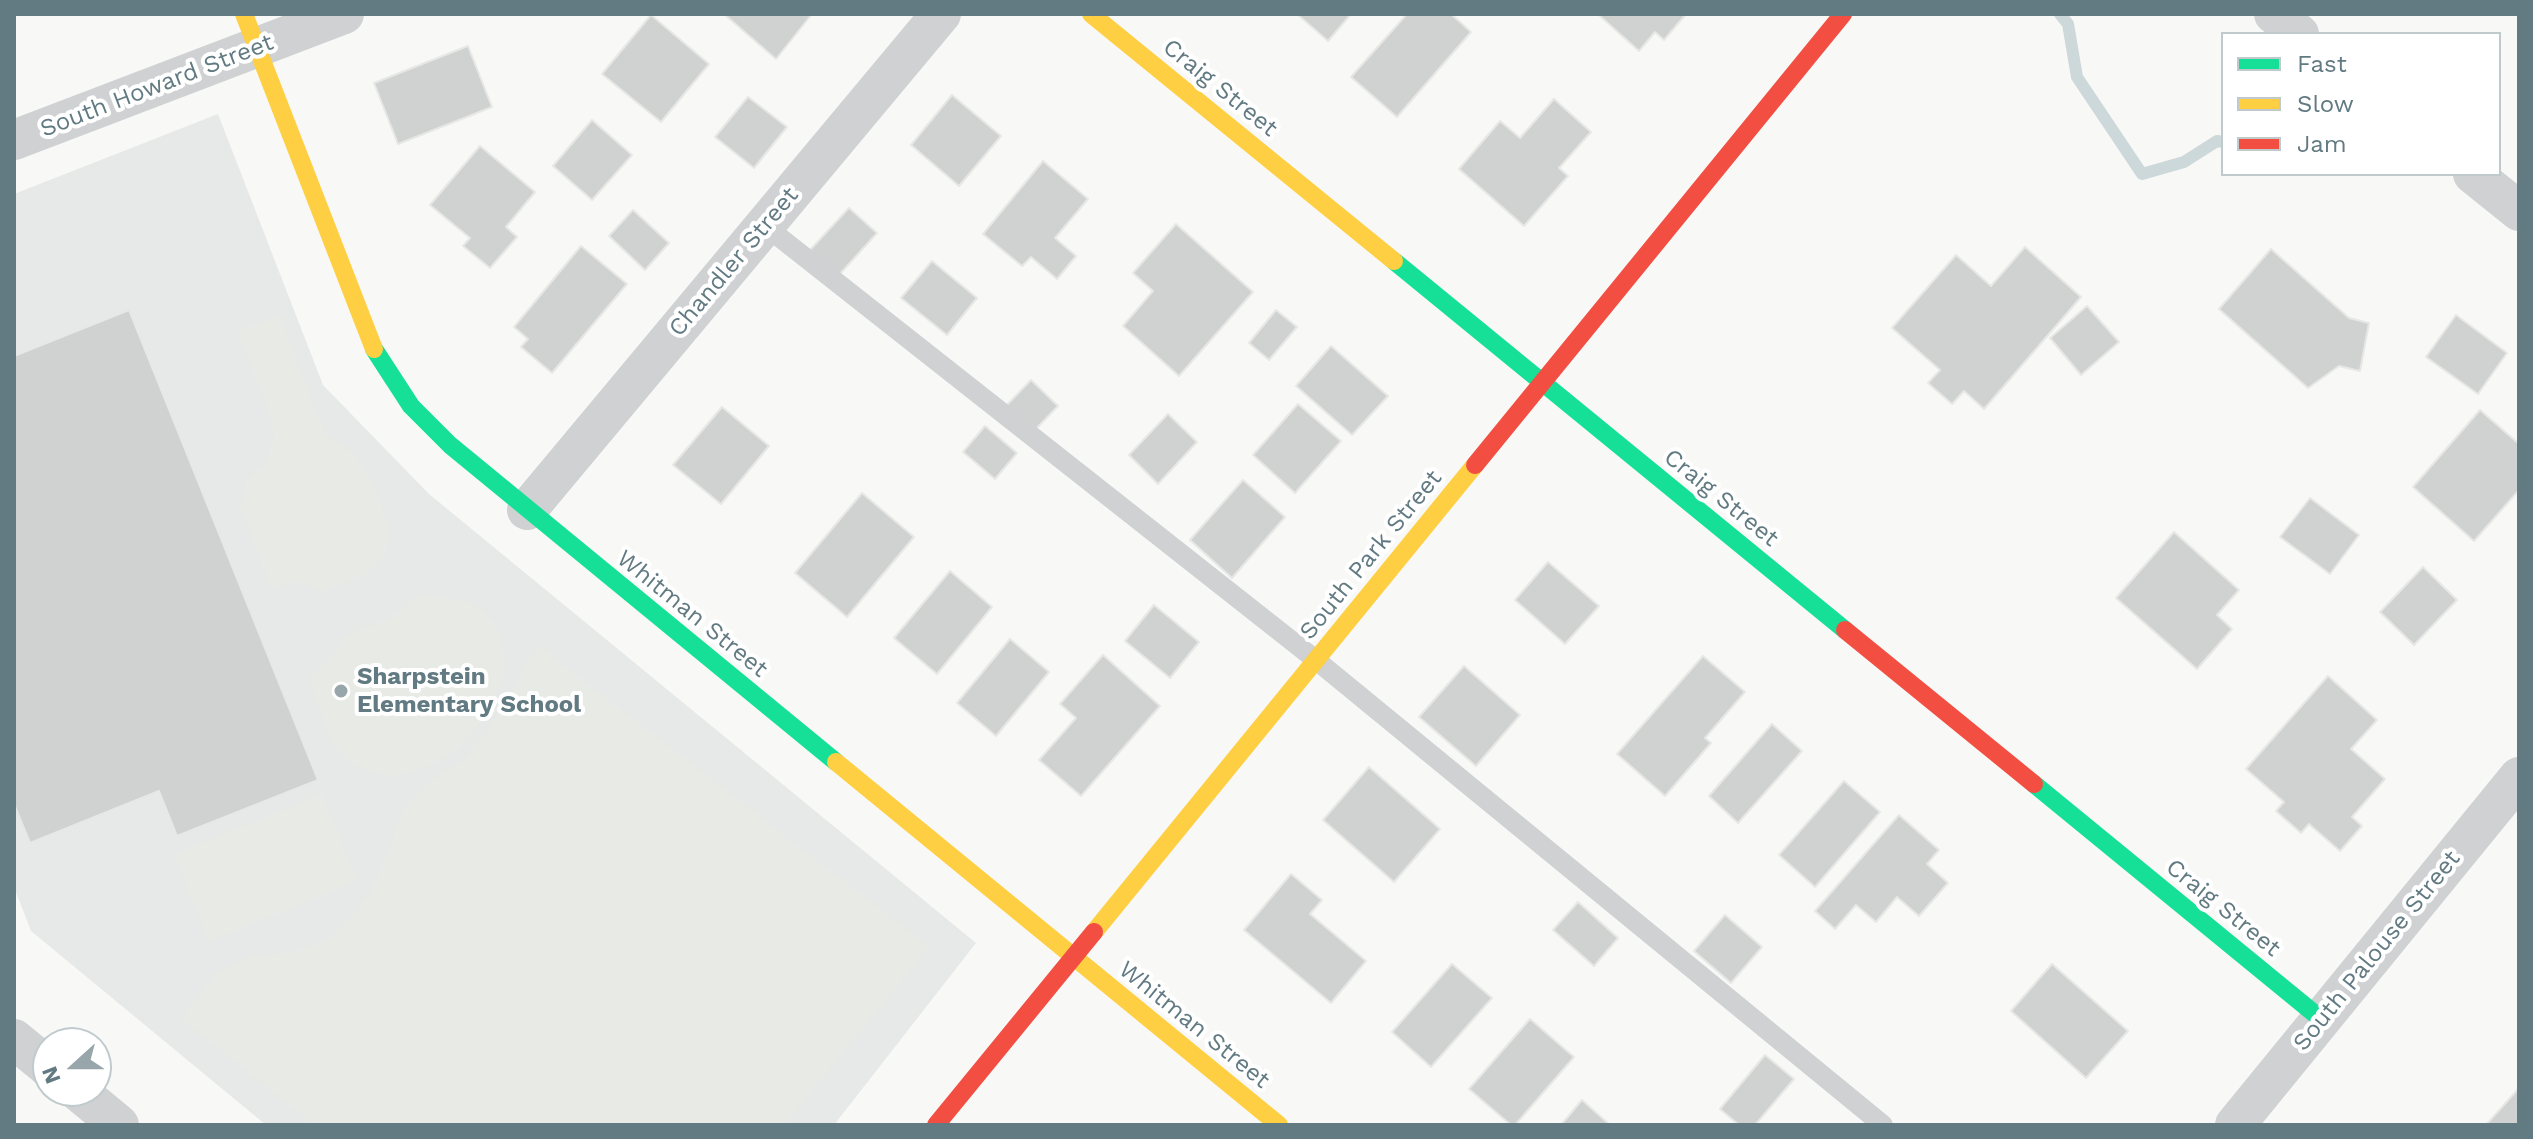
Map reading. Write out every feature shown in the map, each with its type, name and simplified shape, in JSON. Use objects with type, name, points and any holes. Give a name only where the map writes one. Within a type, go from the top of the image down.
[{"type":"street","name":"South Howard Street","points":[[14,140],[251,30],[344,14]]},
{"type":"street","name":"Chandler Street","points":[[527,510],[941,14]]},
{"type":"street","name":"Craig Street","points":[[1091,14],[2321,1019]]},
{"type":"street","name":"South Park Street","points":[[936,1125],[1843,14]]},
{"type":"street","points":[[2274,14],[2296,32]]},
{"type":"street","name":"Whitman Street","points":[[251,30],[380,362],[411,406],[450,445],[527,510],[1279,1125]]},
{"type":"street","points":[[2475,176],[2519,211]]},
{"type":"street","name":"South Palouse Street","points":[[2235,1125],[2519,777]]},
{"type":"street","points":[[14,1039],[32,1054]]},
{"type":"street","points":[[97,1107],[119,1125]]},
{"type":"lane","points":[[764,225],[1316,660],[1883,1125]]},
{"type":"shaded area","name":"Sharpstein Elementary School","points":[[218,114],[323,385],[429,494],[976,943],[834,1125],[266,1125],[31,931],[14,887],[14,194]]},
{"type":"shaded area","points":[[279,315],[324,434],[355,455],[377,493],[389,531],[383,557],[365,574],[323,592],[309,584],[294,582],[272,588],[241,507],[248,478],[268,461],[275,438],[272,418],[238,332]]},
{"type":"shaded area","points":[[420,594],[473,604],[493,621],[502,646],[504,673],[490,710],[459,748],[427,767],[392,777],[357,767],[331,741],[309,677],[336,654],[344,638],[391,618]]},
{"type":"shaded area","points":[[538,646],[929,947],[783,1125],[315,1125],[181,1018],[218,973],[251,956],[292,953],[331,938],[369,896],[391,848],[402,812],[423,787],[465,759],[492,725]]},
{"type":"shaded area","points":[[322,795],[357,881],[209,941],[174,854]]},
{"type":"building","points":[[724,14],[812,14],[776,59]]},
{"type":"building","points":[[1297,14],[1351,14],[1328,41]]},
{"type":"building","points":[[1407,14],[1451,14],[1471,32],[1397,117],[1351,77]]},
{"type":"building","points":[[1686,14],[1664,40],[1655,32],[1639,51],[1600,16]]},
{"type":"building","points":[[651,15],[709,64],[661,122],[602,74]]},
{"type":"building","points":[[468,46],[492,107],[398,144],[374,83]]},
{"type":"building","points":[[952,95],[1001,136],[959,186],[911,145]]},
{"type":"building","points":[[748,97],[787,127],[754,168],[715,137]]},
{"type":"building","points":[[1554,99],[1591,132],[1559,168],[1568,176],[1524,226],[1459,169],[1500,121],[1520,138]]},
{"type":"building","points":[[592,120],[632,155],[592,200],[553,166]]},
{"type":"building","points":[[480,146],[535,192],[506,227],[517,237],[490,268],[463,246],[470,238],[430,205]]},
{"type":"building","points":[[1043,161],[1088,199],[1055,238],[1076,256],[1057,279],[1031,257],[1022,266],[983,234]]},
{"type":"building","points":[[849,208],[877,233],[838,276],[810,250]]},
{"type":"building","points":[[633,210],[669,243],[645,270],[609,236]]},
{"type":"building","points":[[1176,224],[1253,292],[1179,376],[1123,326],[1153,291],[1133,273]]},
{"type":"building","points":[[581,246],[627,284],[552,373],[521,347],[528,339],[514,327]]},
{"type":"building","points":[[2025,247],[2081,297],[1984,409],[1964,391],[1952,404],[1928,383],[1940,370],[1892,328],[1956,255],[1991,286]]},
{"type":"building","points":[[2271,249],[2349,318],[2369,323],[2360,371],[2339,366],[2308,388],[2219,309]]},
{"type":"building","points":[[932,261],[977,298],[947,335],[901,298]]},
{"type":"building","points":[[2087,306],[2119,342],[2081,375],[2050,338]]},
{"type":"building","name":"Sharpstein Elementary School","points":[[129,310],[318,780],[177,836],[159,791],[30,843],[14,804],[14,356]]},
{"type":"building","points":[[1276,310],[1297,327],[1269,360],[1249,343]]},
{"type":"building","points":[[2456,315],[2507,353],[2478,394],[2426,357]]},
{"type":"building","points":[[1331,346],[1388,396],[1352,435],[1296,386]]},
{"type":"building","points":[[1031,380],[1058,406],[1032,433],[1005,407]]},
{"type":"building","points":[[1298,404],[1341,441],[1295,493],[1253,455]]},
{"type":"building","points":[[722,407],[769,446],[721,504],[673,465]]},
{"type":"building","points":[[2480,410],[2519,444],[2519,490],[2474,541],[2413,487]]},
{"type":"building","points":[[1168,414],[1197,442],[1158,484],[1129,455]]},
{"type":"building","points":[[985,426],[1017,453],[995,479],[963,452]]},
{"type":"building","points":[[1243,480],[1285,517],[1232,578],[1190,540]]},
{"type":"building","points":[[862,493],[914,537],[847,617],[795,573]]},
{"type":"building","points":[[2310,498],[2359,535],[2330,574],[2280,537]]},
{"type":"building","points":[[2174,532],[2239,590],[2217,615],[2232,629],[2197,669],[2116,598]]},
{"type":"building","points":[[1548,562],[1599,606],[1565,644],[1515,600]]},
{"type":"building","points":[[2423,567],[2457,600],[2414,645],[2380,612]]},
{"type":"building","points":[[950,571],[992,607],[937,674],[894,638]]},
{"type":"building","points":[[1154,605],[1199,642],[1170,678],[1125,641]]},
{"type":"building","points":[[1010,639],[1049,672],[996,736],[957,703]]},
{"type":"building","points":[[1103,655],[1160,706],[1081,796],[1039,760],[1076,718],[1060,704]]},
{"type":"building","points":[[1703,656],[1745,692],[1705,738],[1711,743],[1665,796],[1617,754]]},
{"type":"building","points":[[1464,666],[1520,715],[1476,766],[1419,717]]},
{"type":"building","points":[[2328,676],[2377,720],[2351,749],[2385,779],[2352,817],[2362,826],[2340,851],[2309,824],[2301,833],[2276,811],[2284,802],[2246,769]]},
{"type":"building","points":[[1772,724],[1802,751],[1738,823],[1709,796]]},
{"type":"building","points":[[1369,767],[1440,829],[1394,882],[1323,820]]},
{"type":"building","points":[[1844,781],[1880,812],[1815,887],[1779,855]]},
{"type":"building","points":[[1899,815],[1939,850],[1927,864],[1948,883],[1919,916],[1897,897],[1876,922],[1856,905],[1835,929],[1815,911]]},
{"type":"building","points":[[1291,874],[1322,900],[1310,914],[1366,961],[1331,1003],[1244,930]]},
{"type":"building","points":[[1578,902],[1618,938],[1594,966],[1553,930]]},
{"type":"building","points":[[1725,915],[1762,947],[1731,983],[1694,951]]},
{"type":"building","points":[[1452,964],[1492,998],[1431,1067],[1392,1032]]},
{"type":"building","points":[[2052,964],[2128,1031],[2086,1078],[2011,1011]]},
{"type":"building","points":[[1530,1019],[1574,1057],[1515,1125],[1511,1125],[1469,1089]]},
{"type":"building","points":[[1765,1055],[1794,1079],[1755,1125],[1739,1125],[1720,1109]]},
{"type":"building","points":[[2519,1088],[2519,1125],[2486,1125]]},
{"type":"building","points":[[1582,1100],[1610,1125],[1561,1125]]},
{"type":"waterway","points":[[2060,14],[2068,24],[2077,77],[2142,174],[2184,162],[2217,141],[2221,142]]},
{"type":"traffic: fast","points":[[1394,261],[1845,630]]},
{"type":"traffic: fast","points":[[374,349],[411,406],[450,445],[836,762]]},
{"type":"traffic: fast","points":[[2034,784],[2321,1019]]},
{"type":"traffic: slow","points":[[244,14],[374,349]]},
{"type":"traffic: slow","points":[[1091,14],[1394,261]]},
{"type":"traffic: slow","points":[[1094,932],[1475,465]]},
{"type":"traffic: slow","points":[[836,762],[1279,1125]]},
{"type":"traffic: jam","points":[[1475,465],[1843,14]]},
{"type":"traffic: jam","points":[[1845,630],[2034,784]]},
{"type":"traffic: jam","points":[[936,1125],[1094,932]]},
{"type":"place","name":"Sharpstein Elementary School","points":[[341,691]]}]
